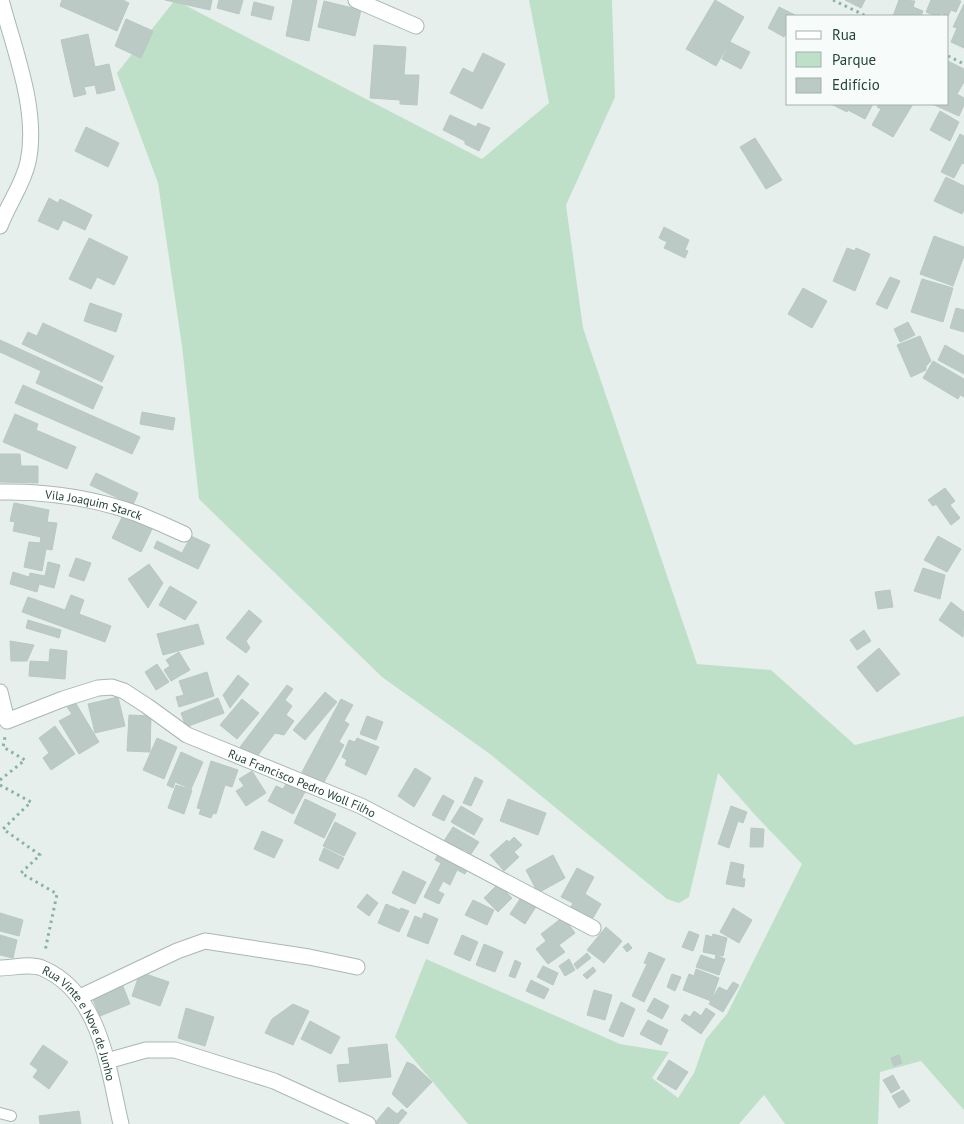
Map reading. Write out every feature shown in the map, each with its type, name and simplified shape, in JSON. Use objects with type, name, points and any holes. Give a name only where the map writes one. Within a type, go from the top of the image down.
[{"type":"street","points":[[1,0],[22,79],[31,124],[28,161],[23,180],[1,222]]},
{"type":"street","points":[[356,0],[416,26]]},
{"type":"street","name":"Vila Joaquim Starck","points":[[0,492],[24,491],[96,501],[138,514],[184,534]]},
{"type":"street","name":"Rua Francisco Pedro Woll Filho","points":[[7,721],[63,699],[98,688],[112,687],[124,691],[187,735],[361,806],[593,928]]},
{"type":"street","points":[[0,692],[7,721]]},
{"type":"street","points":[[80,997],[177,951],[205,941],[291,954],[357,967]]},
{"type":"street","name":"Rua Vinte e Nove de Junho","points":[[0,968],[26,966],[41,968],[61,980],[80,997],[96,1026],[107,1062],[121,1124]]},
{"type":"street","points":[[107,1062],[146,1050],[175,1050],[274,1081],[368,1124]]},
{"type":"lane","points":[[0,1113],[11,1116]]},
{"type":"path","points":[[833,0],[864,15]]},
{"type":"path","points":[[949,56],[964,64]]},
{"type":"path","points":[[0,780],[25,760],[3,748],[7,721]]},
{"type":"path","points":[[0,785],[31,802],[3,828],[40,855],[21,873],[57,894],[41,968]]},
{"type":"green space","points":[[175,0],[482,159],[549,103],[529,0],[612,0],[615,97],[566,205],[583,328],[697,664],[771,670],[855,745],[964,716],[964,1110],[921,1061],[880,1072],[878,1124],[785,1124],[764,1095],[739,1124],[468,1124],[395,1037],[426,959],[620,1044],[669,1052],[652,1078],[678,1098],[694,1073],[706,1039],[727,1014],[802,864],[718,773],[689,897],[679,903],[667,899],[490,754],[382,677],[199,499],[182,346],[158,183],[117,73]]},
{"type":"building","points":[[62,0],[123,0],[129,3],[117,31],[60,6]]},
{"type":"building","points":[[165,0],[212,0],[210,10]]},
{"type":"building","points":[[219,0],[243,0],[239,14],[217,8]]},
{"type":"building","points":[[293,0],[317,0],[309,41],[286,36]]},
{"type":"building","points":[[715,0],[744,17],[716,66],[686,49]]},
{"type":"building","points":[[845,0],[865,0],[861,8]]},
{"type":"building","points":[[899,0],[915,1],[913,7],[923,11],[921,15],[893,15]]},
{"type":"building","points":[[931,0],[961,1],[956,12],[951,10],[948,15],[941,13],[940,15],[934,15],[926,12]]},
{"type":"building","points":[[324,1],[361,10],[355,36],[318,27]]},
{"type":"building","points":[[254,2],[274,7],[271,20],[251,15]]},
{"type":"building","points":[[964,4],[964,48],[951,42],[957,28],[953,27]]},
{"type":"building","points":[[779,7],[795,15],[786,15],[786,34],[784,37],[768,28]]},
{"type":"building","points":[[126,19],[153,31],[141,58],[115,46]]},
{"type":"building","points":[[88,34],[95,67],[109,64],[115,90],[97,94],[95,85],[84,87],[86,94],[74,97],[61,40]]},
{"type":"building","points":[[730,42],[750,52],[741,69],[722,59]]},
{"type":"building","points":[[374,45],[406,47],[404,75],[419,75],[417,105],[400,104],[400,100],[370,98]]},
{"type":"building","points":[[483,53],[505,64],[482,109],[450,93],[463,68],[473,73]]},
{"type":"building","points":[[949,62],[964,69],[964,82],[957,94],[964,98],[964,105],[959,116],[934,105],[949,105]]},
{"type":"building","points":[[833,105],[872,105],[865,119],[848,110],[847,112]]},
{"type":"building","points":[[878,105],[912,105],[893,137],[872,125],[881,109],[877,107]]},
{"type":"building","points":[[940,111],[959,122],[950,141],[930,130]]},
{"type":"building","points":[[450,115],[476,127],[478,123],[490,128],[479,151],[465,144],[465,141],[443,130]]},
{"type":"building","points":[[86,127],[119,143],[108,167],[75,151]]},
{"type":"building","points":[[960,134],[964,136],[964,164],[962,163],[954,178],[941,172]]},
{"type":"building","points":[[755,138],[782,180],[766,189],[740,147]]},
{"type":"building","points":[[946,177],[964,186],[964,210],[962,214],[934,201]]},
{"type":"building","points":[[49,198],[58,203],[60,199],[92,215],[85,230],[63,220],[58,230],[38,221]]},
{"type":"building","points":[[664,227],[689,240],[685,250],[688,251],[685,258],[664,248],[667,242],[659,238]]},
{"type":"building","points":[[934,236],[964,247],[964,256],[953,286],[920,274]]},
{"type":"building","points":[[89,238],[128,257],[114,285],[97,277],[91,289],[69,279]]},
{"type":"building","points":[[847,248],[855,251],[856,248],[870,254],[855,291],[833,281]]},
{"type":"building","points":[[890,277],[900,281],[887,309],[876,304]]},
{"type":"building","points":[[922,279],[953,288],[943,322],[911,312]]},
{"type":"building","points":[[803,288],[827,301],[812,328],[788,314]]},
{"type":"building","points":[[90,303],[122,314],[116,332],[84,321]]},
{"type":"building","points":[[956,308],[964,310],[964,332],[950,328]]},
{"type":"building","points":[[908,322],[915,335],[900,342],[894,329]]},
{"type":"building","points":[[43,323],[114,356],[102,382],[22,344],[28,332],[37,336]]},
{"type":"building","points":[[920,336],[931,361],[926,366],[926,370],[911,377],[897,345]]},
{"type":"building","points":[[0,340],[103,387],[93,409],[36,383],[41,371],[0,352]]},
{"type":"building","points":[[945,345],[964,356],[964,374],[938,360]]},
{"type":"building","points":[[933,361],[964,379],[964,397],[960,395],[958,399],[923,378]]},
{"type":"building","points":[[23,385],[140,437],[132,454],[15,403]]},
{"type":"building","points":[[142,412],[175,418],[173,430],[140,424]]},
{"type":"building","points":[[15,414],[38,424],[36,430],[76,447],[67,469],[3,442]]},
{"type":"building","points":[[0,454],[20,454],[21,466],[38,466],[38,483],[0,482]]},
{"type":"building","points":[[96,473],[138,493],[133,505],[90,485]]},
{"type":"building","points":[[945,488],[955,501],[950,505],[960,518],[951,525],[936,504],[933,506],[928,500]]},
{"type":"building","points":[[14,503],[49,510],[47,522],[57,523],[52,550],[46,549],[42,571],[24,567],[29,542],[40,543],[41,537],[13,531],[15,522],[10,521]]},
{"type":"building","points":[[124,513],[153,527],[141,552],[112,538]]},
{"type":"building","points":[[191,536],[210,545],[198,569],[154,548],[157,541],[182,553]]},
{"type":"building","points":[[938,536],[961,549],[947,572],[924,560]]},
{"type":"building","points":[[76,558],[91,563],[84,581],[69,576]]},
{"type":"building","points":[[48,562],[60,565],[54,588],[39,584],[37,592],[10,584],[13,572],[29,577],[30,573],[45,576]]},
{"type":"building","points":[[149,564],[163,583],[148,608],[128,579]]},
{"type":"building","points":[[923,568],[945,575],[940,599],[914,591]]},
{"type":"building","points":[[170,586],[197,602],[185,620],[159,605]]},
{"type":"building","points":[[890,590],[893,607],[878,609],[875,592]]},
{"type":"building","points":[[71,595],[84,600],[79,614],[111,626],[105,642],[22,612],[28,597],[65,610]]},
{"type":"building","points":[[951,602],[964,612],[963,637],[939,620]]},
{"type":"building","points":[[249,610],[262,621],[246,641],[250,648],[246,653],[226,638]]},
{"type":"building","points":[[28,620],[61,630],[59,638],[26,628]]},
{"type":"building","points":[[198,624],[204,644],[163,655],[157,634]]},
{"type":"building","points":[[864,630],[871,641],[857,650],[850,640]]},
{"type":"building","points":[[10,641],[34,645],[27,661],[11,661]]},
{"type":"building","points":[[879,648],[900,674],[877,692],[857,667]]},
{"type":"building","points":[[50,649],[67,651],[65,679],[29,676],[30,661],[49,662]]},
{"type":"building","points":[[179,652],[190,670],[171,681],[164,670],[170,666],[166,660]]},
{"type":"building","points":[[157,664],[169,682],[156,690],[145,672]]},
{"type":"building","points":[[207,672],[214,696],[179,707],[176,697],[184,695],[179,681]]},
{"type":"building","points":[[238,675],[249,684],[230,708],[223,695]]},
{"type":"building","points":[[287,685],[293,689],[285,700],[292,706],[286,715],[294,721],[284,735],[275,733],[255,759],[240,747]]},
{"type":"building","points":[[325,692],[337,702],[305,740],[293,730]]},
{"type":"building","points":[[118,697],[125,726],[95,733],[88,704]]},
{"type":"building","points":[[218,698],[224,713],[186,727],[181,713]]},
{"type":"building","points":[[242,699],[259,713],[237,739],[220,725]]},
{"type":"building","points":[[341,699],[353,705],[344,721],[349,724],[339,742],[344,745],[323,784],[302,772]]},
{"type":"building","points":[[75,702],[99,742],[79,754],[59,721],[72,714],[67,707]]},
{"type":"building","points":[[129,715],[151,716],[150,752],[127,751]]},
{"type":"building","points":[[367,716],[383,722],[376,740],[360,734]]},
{"type":"building","points":[[55,726],[75,754],[51,770],[43,758],[49,753],[39,738]]},
{"type":"building","points":[[157,738],[177,747],[164,779],[143,770]]},
{"type":"building","points":[[357,738],[379,747],[366,775],[345,765],[347,760],[342,757],[349,740],[355,742]]},
{"type":"building","points":[[181,752],[203,762],[191,789],[175,782],[173,788],[167,785]]},
{"type":"building","points":[[211,761],[238,770],[232,787],[225,785],[216,814],[213,813],[211,818],[199,814],[201,809],[197,808]]},
{"type":"building","points":[[415,768],[431,778],[414,807],[398,796]]},
{"type":"building","points":[[252,771],[266,793],[246,806],[236,791],[244,786],[239,779]]},
{"type":"building","points":[[475,777],[483,781],[471,806],[463,803]]},
{"type":"building","points":[[287,782],[305,792],[293,814],[268,801],[276,786],[283,789]]},
{"type":"building","points":[[176,785],[192,790],[184,814],[168,808]]},
{"type":"building","points":[[443,795],[454,801],[444,821],[432,815]]},
{"type":"building","points":[[305,799],[336,814],[324,838],[294,823]]},
{"type":"building","points":[[508,799],[546,813],[538,835],[500,821]]},
{"type":"building","points":[[461,806],[483,819],[474,835],[451,822]]},
{"type":"building","points":[[731,806],[747,812],[743,823],[738,821],[729,848],[718,844]]},
{"type":"building","points":[[335,822],[356,833],[344,856],[323,846]]},
{"type":"building","points":[[453,827],[479,842],[471,854],[463,849],[462,852],[444,841]]},
{"type":"building","points":[[751,828],[764,829],[763,847],[750,847]]},
{"type":"building","points":[[262,831],[283,840],[274,858],[254,849]]},
{"type":"building","points":[[514,837],[522,845],[514,852],[519,857],[504,871],[490,855],[507,840],[509,842]]},
{"type":"building","points":[[324,848],[344,858],[338,869],[319,860]]},
{"type":"building","points":[[440,850],[469,865],[465,874],[457,870],[450,885],[443,881],[438,891],[444,894],[439,904],[424,897],[441,863],[435,860]]},
{"type":"building","points":[[553,855],[565,878],[538,893],[526,870]]},
{"type":"building","points":[[731,862],[744,865],[742,878],[745,879],[744,887],[726,884]]},
{"type":"building","points":[[577,868],[594,877],[585,894],[601,904],[593,918],[571,907],[573,903],[561,897]]},
{"type":"building","points":[[403,871],[426,882],[415,904],[392,893]]},
{"type":"building","points":[[498,884],[512,898],[498,912],[484,898]]},
{"type":"building","points":[[367,894],[378,903],[369,916],[357,907]]},
{"type":"building","points":[[522,896],[537,905],[525,924],[510,914]]},
{"type":"building","points":[[473,900],[494,910],[487,925],[465,915]]},
{"type":"building","points":[[386,904],[400,910],[401,908],[409,911],[399,932],[378,923]]},
{"type":"building","points":[[733,908],[752,920],[739,943],[720,932]]},
{"type":"building","points":[[0,913],[23,920],[19,936],[0,931]]},
{"type":"building","points":[[424,913],[438,919],[428,944],[407,936],[415,916],[422,919]]},
{"type":"building","points":[[563,917],[575,933],[559,945],[565,952],[548,964],[536,949],[546,941],[541,934]]},
{"type":"building","points":[[606,927],[622,941],[604,963],[587,950]]},
{"type":"building","points":[[689,931],[699,935],[693,951],[682,947]]},
{"type":"building","points":[[713,934],[727,938],[723,956],[703,952],[706,935],[712,937]]},
{"type":"building","points":[[0,935],[17,940],[13,958],[0,955]]},
{"type":"building","points":[[462,935],[478,942],[470,961],[454,954]]},
{"type":"building","points":[[628,943],[632,948],[627,952],[623,947]]},
{"type":"building","points":[[484,944],[503,952],[495,972],[476,965]]},
{"type":"building","points":[[649,952],[665,959],[644,1002],[632,996],[647,964],[644,963]]},
{"type":"building","points":[[587,953],[591,958],[577,969],[574,964]]},
{"type":"building","points":[[701,955],[715,960],[716,955],[725,959],[719,975],[696,967]]},
{"type":"building","points":[[569,959],[575,970],[565,976],[559,966]]},
{"type":"building","points":[[515,960],[521,963],[515,978],[509,976]]},
{"type":"building","points":[[543,966],[558,973],[553,985],[537,977]]},
{"type":"building","points":[[593,967],[596,971],[587,979],[583,975]]},
{"type":"building","points":[[696,969],[719,978],[711,1001],[683,990],[689,974],[694,976]]},
{"type":"building","points":[[140,972],[169,982],[160,1006],[132,996]]},
{"type":"building","points":[[672,974],[681,977],[675,991],[667,987]]},
{"type":"building","points":[[531,980],[549,989],[544,999],[526,991]]},
{"type":"building","points":[[733,982],[739,985],[723,1012],[709,1004],[719,987],[727,991]]},
{"type":"building","points":[[122,984],[130,1004],[100,1016],[92,997]]},
{"type":"building","points":[[594,990],[612,995],[605,1020],[587,1015]]},
{"type":"building","points":[[654,998],[669,1006],[662,1019],[647,1011]]},
{"type":"building","points":[[621,1002],[635,1009],[623,1037],[609,1031]]},
{"type":"building","points":[[293,1004],[309,1011],[293,1045],[265,1033],[272,1019]]},
{"type":"building","points":[[186,1008],[214,1017],[205,1046],[178,1038]]},
{"type":"building","points":[[706,1008],[715,1014],[701,1034],[681,1020],[685,1014],[690,1017],[694,1011],[701,1016]]},
{"type":"building","points":[[648,1020],[668,1030],[661,1045],[640,1034]]},
{"type":"building","points":[[310,1021],[340,1037],[331,1054],[301,1039]]},
{"type":"building","points":[[387,1044],[391,1077],[339,1082],[337,1065],[350,1064],[348,1048]]},
{"type":"building","points":[[43,1045],[68,1062],[49,1089],[33,1077],[38,1070],[30,1064]]},
{"type":"building","points":[[899,1055],[902,1063],[894,1066],[891,1058]]},
{"type":"building","points":[[669,1060],[688,1072],[676,1090],[657,1079]]},
{"type":"building","points":[[407,1062],[414,1065],[432,1082],[407,1108],[392,1094]]},
{"type":"building","points":[[893,1075],[900,1088],[891,1093],[883,1080]]},
{"type":"building","points":[[903,1090],[910,1101],[899,1108],[892,1096]]},
{"type":"building","points":[[388,1107],[397,1114],[402,1109],[407,1113],[398,1124],[376,1124],[375,1123]]},
{"type":"building","points":[[79,1111],[81,1124],[40,1124],[39,1116]]}]
